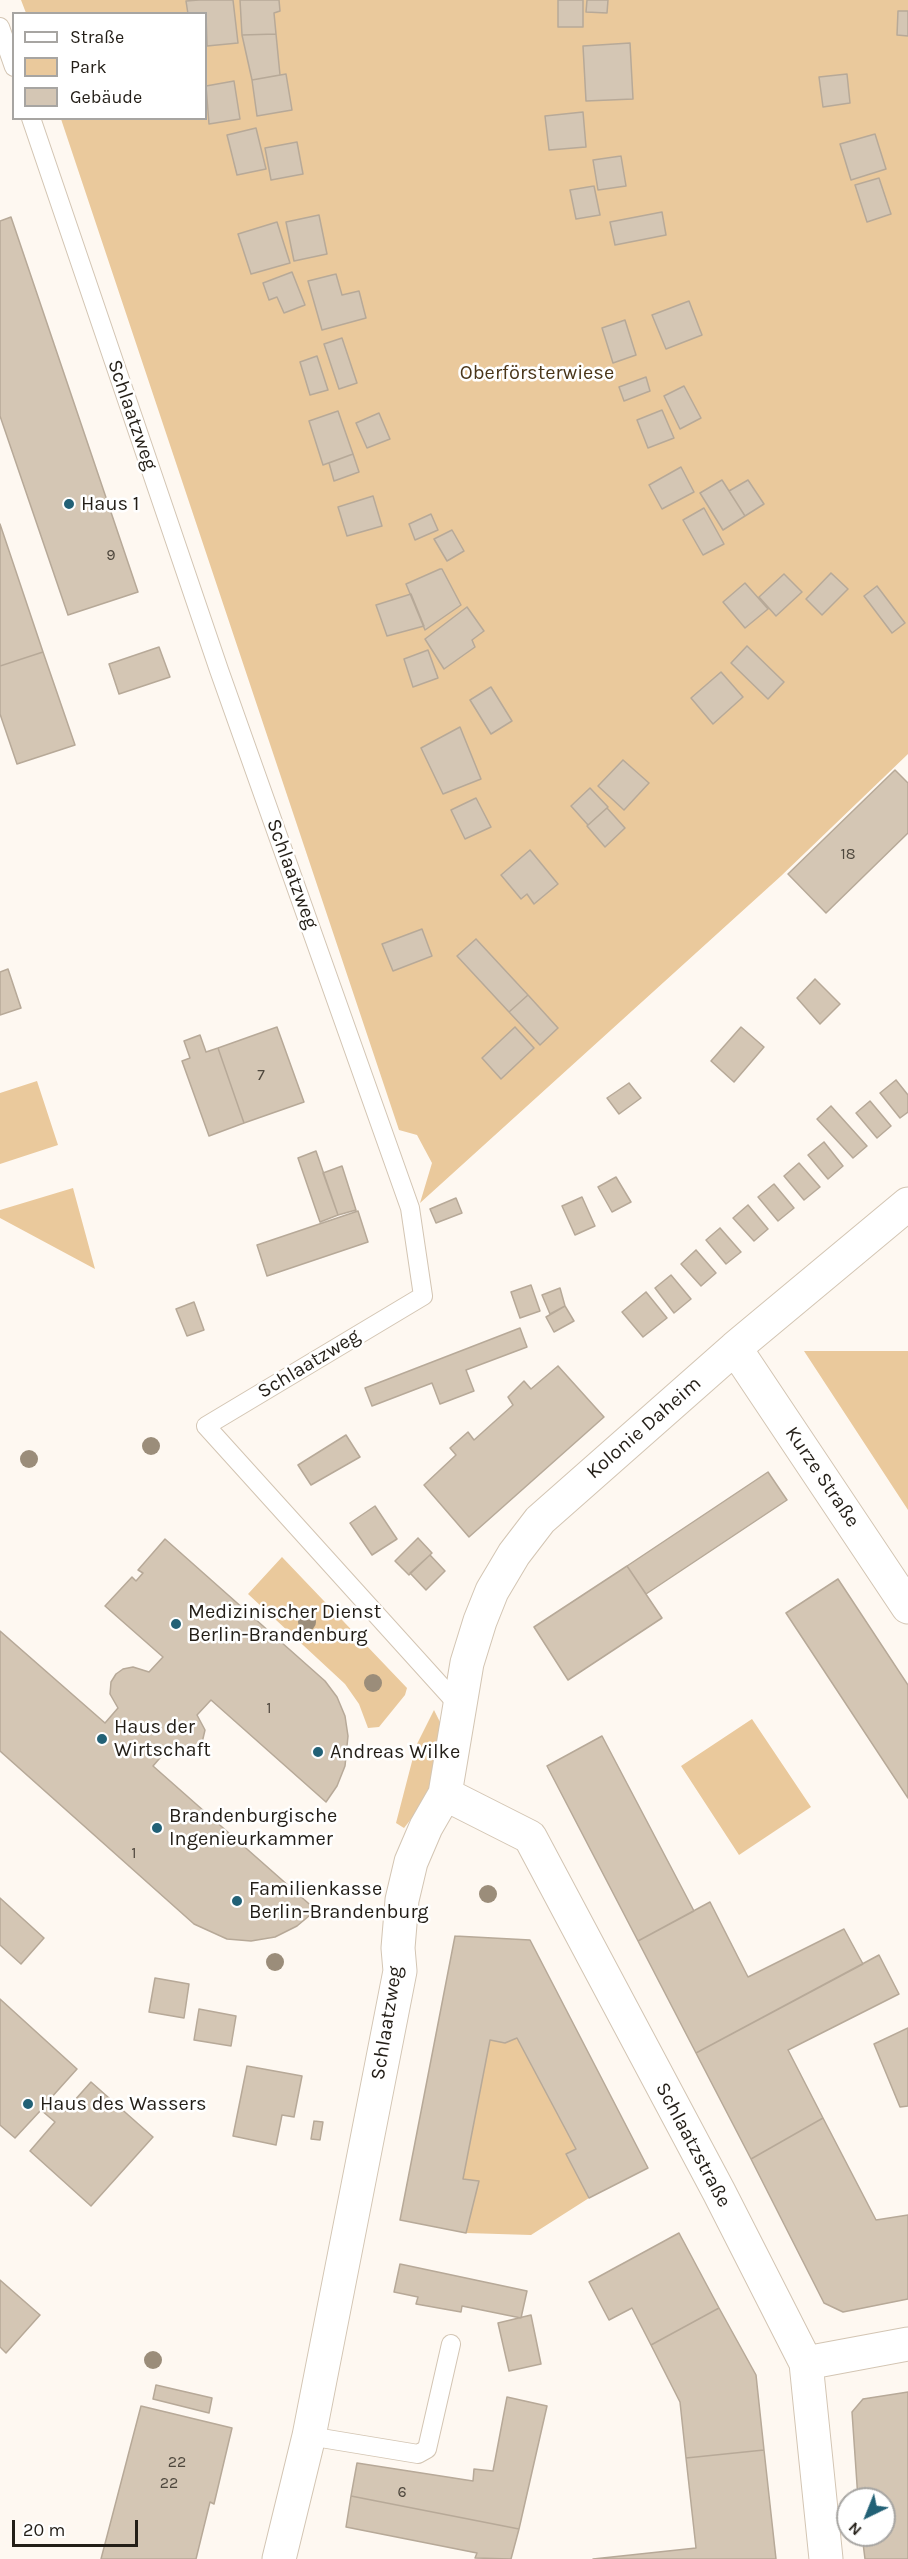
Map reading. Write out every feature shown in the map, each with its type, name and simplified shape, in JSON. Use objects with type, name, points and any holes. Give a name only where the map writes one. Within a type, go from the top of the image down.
[{"type":"street","name":"Kolonie Daheim","points":[[460,1707],[467,1663],[492,1591],[514,1554],[540,1520],[735,1348],[908,1204]]},
{"type":"street","name":"Kurze Straße","points":[[735,1348],[908,1607]]},
{"type":"street","name":"Schlaatzweg","points":[[279,2559],[309,2436],[400,1971],[398,1948],[402,1900],[411,1862],[426,1827],[446,1794],[460,1707]]},
{"type":"street","name":"Schlaatzstraße","points":[[446,1794],[530,1837],[806,2363],[826,2559]]},
{"type":"street","points":[[806,2363],[908,2344]]},
{"type":"lane","points":[[0,27],[12,61]]},
{"type":"lane","name":"Schlaatzweg","points":[[32,120],[223,681],[411,1208],[423,1296],[206,1426],[460,1707]]},
{"type":"lane","points":[[309,2436],[418,2454],[427,2449],[450,2344]]},
{"type":"green space","name":"Oberförsterwiese","points":[[21,0],[908,0],[908,754],[781,876],[420,1203],[432,1163],[417,1135],[399,1130],[61,120],[207,120],[207,12],[26,12]]},
{"type":"green space","points":[[37,1081],[58,1145],[0,1164],[0,1093]]},
{"type":"green space","points":[[73,1188],[95,1269],[0,1218],[0,1210]]},
{"type":"green space","points":[[804,1351],[908,1351],[908,1510]]},
{"type":"green space","points":[[282,1557],[407,1688],[405,1695],[379,1727],[368,1728],[359,1704],[345,1684],[248,1594]]},
{"type":"green space","points":[[434,1710],[441,1724],[430,1788],[419,1809],[404,1828],[396,1823],[416,1746]]},
{"type":"green space","points":[[752,1719],[811,1807],[739,1855],[681,1766]]},
{"type":"green space","points":[[517,2038],[576,2149],[566,2154],[589,2198],[531,2235],[466,2233],[478,2182],[463,2179],[490,2040],[505,2043]]},
{"type":"building","points":[[233,0],[238,43],[207,46],[207,12],[188,12],[186,1]]},
{"type":"building","points":[[240,0],[279,0],[280,11],[274,13],[276,34],[242,35]]},
{"type":"building","points":[[558,0],[583,0],[583,27],[558,27]]},
{"type":"building","points":[[587,0],[608,0],[607,13],[586,12]]},
{"type":"building","points":[[898,11],[908,11],[908,36],[897,35]]},
{"type":"building","points":[[276,34],[280,75],[252,80],[242,35]]},
{"type":"building","points":[[630,43],[633,99],[586,101],[583,46]]},
{"type":"building","points":[[286,74],[292,110],[257,116],[252,80]]},
{"type":"building","points":[[847,74],[850,103],[823,107],[819,77]]},
{"type":"building","points":[[234,81],[240,119],[209,124],[207,86]]},
{"type":"building","points":[[583,112],[586,147],[549,150],[545,116]]},
{"type":"building","points":[[256,128],[266,169],[237,175],[227,135]]},
{"type":"building","points":[[875,134],[886,169],[851,180],[840,144]]},
{"type":"building","points":[[297,142],[303,174],[271,180],[265,148]]},
{"type":"building","points":[[621,156],[626,186],[598,190],[593,160]]},
{"type":"building","points":[[879,178],[891,214],[867,222],[855,185]]},
{"type":"building","points":[[594,186],[600,215],[576,219],[570,190]]},
{"type":"building","points":[[662,212],[666,235],[615,245],[610,222]]},
{"type":"building","points":[[319,215],[327,254],[294,261],[286,222]]},
{"type":"building","name":"Haus 1","points":[[11,217],[138,592],[68,615],[0,416],[0,221]]},
{"type":"building","points":[[277,222],[290,263],[251,274],[238,234]]},
{"type":"building","points":[[292,272],[305,305],[284,313],[277,297],[269,300],[263,283]]},
{"type":"building","points":[[336,274],[342,295],[359,291],[366,318],[322,330],[308,281]]},
{"type":"building","points":[[689,301],[702,335],[666,349],[652,315]]},
{"type":"building","points":[[625,320],[636,355],[613,363],[602,328]]},
{"type":"building","points":[[342,338],[357,383],[339,389],[324,344]]},
{"type":"building","points":[[317,356],[328,390],[310,395],[300,362]]},
{"type":"building","points":[[646,377],[650,391],[624,401],[619,387]]},
{"type":"building","points":[[684,386],[701,418],[680,429],[664,396]]},
{"type":"building","points":[[662,410],[674,438],[648,448],[637,420]]},
{"type":"building","points":[[338,411],[353,454],[323,465],[309,421]]},
{"type":"building","points":[[379,413],[390,439],[367,448],[356,423]]},
{"type":"building","points":[[353,454],[359,472],[334,481],[329,463]]},
{"type":"building","points":[[681,467],[694,492],[662,509],[649,485]]},
{"type":"building","points":[[722,480],[745,516],[723,530],[700,493]]},
{"type":"building","points":[[748,480],[764,504],[745,516],[729,491]]},
{"type":"building","points":[[373,496],[382,526],[347,536],[338,507]]},
{"type":"building","points":[[704,508],[724,544],[703,555],[683,520]]},
{"type":"building","points":[[431,514],[438,530],[415,540],[409,524]]},
{"type":"building","points":[[0,524],[43,652],[0,666]]},
{"type":"building","points":[[452,530],[464,551],[447,561],[434,539]]},
{"type":"building","points":[[440,569],[461,605],[425,630],[406,584]]},
{"type":"building","points":[[831,573],[848,589],[822,615],[806,599]]},
{"type":"building","points":[[784,574],[802,592],[776,616],[759,597]]},
{"type":"building","points":[[745,583],[768,609],[745,628],[723,602]]},
{"type":"building","points":[[877,586],[905,623],[892,633],[864,596]]},
{"type":"building","points":[[411,594],[424,626],[387,636],[376,605]]},
{"type":"building","points":[[467,607],[484,631],[472,640],[475,647],[444,669],[425,639]]},
{"type":"building","points":[[747,646],[784,682],[768,699],[731,663]]},
{"type":"building","points":[[159,647],[170,677],[119,694],[109,664]]},
{"type":"building","points":[[428,650],[438,678],[413,687],[404,659]]},
{"type":"building","points":[[43,652],[75,745],[17,764],[0,714],[0,666]]},
{"type":"building","points":[[721,672],[743,697],[713,724],[691,698]]},
{"type":"building","points":[[491,687],[512,721],[491,734],[470,700]]},
{"type":"building","points":[[460,727],[481,779],[443,794],[421,748]]},
{"type":"building","points":[[623,760],[649,783],[624,810],[598,786]]},
{"type":"building","points":[[895,770],[908,783],[908,833],[826,913],[788,874]]},
{"type":"building","points":[[590,788],[608,807],[588,825],[571,806]]},
{"type":"building","points":[[476,798],[491,827],[465,839],[451,810]]},
{"type":"building","points":[[607,808],[625,828],[605,847],[587,826]]},
{"type":"building","points":[[530,850],[558,884],[534,904],[527,894],[521,899],[501,875]]},
{"type":"building","points":[[422,929],[432,956],[393,971],[382,944]]},
{"type":"building","points":[[476,939],[528,995],[509,1012],[457,956]]},
{"type":"building","points":[[8,969],[21,1008],[0,1015],[0,972]]},
{"type":"building","points":[[815,979],[840,1004],[820,1024],[797,998]]},
{"type":"building","points":[[528,995],[558,1028],[540,1045],[509,1012]]},
{"type":"building","points":[[277,1027],[304,1102],[244,1123],[218,1048]]},
{"type":"building","points":[[515,1027],[534,1048],[501,1079],[482,1058]]},
{"type":"building","points":[[741,1027],[764,1047],[734,1082],[711,1061]]},
{"type":"building","points":[[200,1035],[206,1052],[218,1048],[244,1123],[209,1136],[182,1061],[190,1058],[184,1041]]},
{"type":"building","points":[[896,1080],[908,1095],[908,1112],[900,1118],[880,1093]]},
{"type":"building","points":[[629,1083],[641,1098],[619,1114],[607,1098]]},
{"type":"building","points":[[870,1101],[891,1126],[877,1138],[856,1113]]},
{"type":"building","points":[[831,1106],[867,1146],[853,1158],[817,1119]]},
{"type":"building","points":[[824,1142],[843,1166],[828,1179],[808,1155]]},
{"type":"building","points":[[316,1151],[338,1215],[320,1222],[298,1158]]},
{"type":"building","points":[[799,1163],[820,1187],[804,1200],[784,1176]]},
{"type":"building","points":[[342,1166],[356,1210],[338,1215],[323,1173]]},
{"type":"building","points":[[616,1177],[631,1202],[612,1212],[598,1187]]},
{"type":"building","points":[[774,1184],[794,1208],[778,1221],[758,1197]]},
{"type":"building","points":[[582,1197],[595,1226],[575,1235],[562,1206]]},
{"type":"building","points":[[456,1198],[462,1213],[436,1223],[430,1209]]},
{"type":"building","points":[[748,1205],[768,1229],[754,1241],[733,1218]]},
{"type":"building","points":[[358,1211],[368,1242],[267,1276],[257,1245]]},
{"type":"building","points":[[720,1228],[741,1252],[726,1264],[706,1240]]},
{"type":"building","points":[[696,1250],[716,1273],[701,1286],[681,1264]]},
{"type":"building","points":[[671,1275],[691,1299],[674,1313],[655,1288]]},
{"type":"building","points":[[531,1285],[540,1311],[520,1318],[511,1292]]},
{"type":"building","points":[[560,1288],[565,1306],[550,1314],[542,1295]]},
{"type":"building","points":[[646,1292],[667,1318],[643,1337],[622,1312]]},
{"type":"building","points":[[194,1302],[204,1330],[187,1336],[176,1309]]},
{"type":"building","points":[[565,1306],[574,1321],[554,1332],[546,1317]]},
{"type":"building","points":[[520,1328],[527,1347],[466,1370],[474,1391],[440,1404],[432,1383],[372,1406],[365,1388]]},
{"type":"building","points":[[558,1366],[604,1417],[469,1537],[424,1485],[456,1455],[450,1448],[468,1432],[474,1440],[513,1405],[508,1397],[524,1381],[531,1389]]},
{"type":"building","points":[[346,1435],[360,1457],[311,1485],[298,1465]]},
{"type":"building","points":[[768,1472],[787,1500],[646,1594],[627,1566]]},
{"type":"building","points":[[375,1506],[397,1539],[372,1555],[350,1523]]},
{"type":"building","points":[[418,1538],[432,1553],[409,1575],[395,1561]]},
{"type":"building","name":"Haus der Wirtschaft","points":[[165,1539],[325,1681],[337,1697],[345,1716],[348,1736],[345,1766],[337,1786],[326,1802],[211,1700],[197,1715],[205,1730],[201,1747],[193,1754],[182,1757],[166,1751],[153,1766],[316,1910],[297,1926],[275,1937],[251,1941],[227,1939],[194,1924],[0,1751],[0,1631],[105,1723],[118,1708],[110,1694],[111,1682],[116,1674],[123,1669],[133,1667],[149,1672],[163,1657],[105,1606],[132,1577],[136,1581],[143,1573],[138,1570]]},
{"type":"building","points":[[430,1555],[445,1571],[426,1590],[410,1573]]},
{"type":"building","points":[[627,1566],[662,1618],[568,1680],[534,1627]]},
{"type":"building","points":[[838,1579],[908,1685],[908,1798],[786,1613]]},
{"type":"building","points":[[602,1736],[694,1911],[638,1941],[547,1766]]},
{"type":"building","points":[[0,1898],[44,1938],[21,1964],[0,1945]]},
{"type":"building","points":[[710,1902],[748,1977],[844,1929],[863,1964],[696,2053],[638,1941]]},
{"type":"building","points":[[455,1936],[530,1940],[648,2168],[589,2198],[566,2154],[576,2149],[517,2038],[505,2043],[490,2040],[463,2179],[479,2181],[466,2233],[400,2220]]},
{"type":"building","points":[[879,1955],[899,1994],[788,2050],[823,2118],[751,2159],[696,2053]]},
{"type":"building","points":[[155,1978],[189,1984],[184,2018],[149,2012]]},
{"type":"building","name":"Haus des Wassers","points":[[0,1999],[77,2069],[50,2099],[65,2111],[91,2082],[153,2137],[91,2206],[30,2151],[55,2122],[41,2110],[15,2138],[0,2125]]},
{"type":"building","points":[[199,2009],[236,2016],[231,2046],[194,2040]]},
{"type":"building","points":[[908,2028],[908,2106],[900,2107],[874,2044]]},
{"type":"building","points":[[247,2066],[302,2076],[294,2117],[282,2115],[276,2145],[233,2136]]},
{"type":"building","points":[[823,2118],[876,2220],[908,2215],[908,2299],[843,2312],[824,2303],[751,2159]]},
{"type":"building","points":[[314,2121],[323,2122],[320,2140],[311,2139]]},
{"type":"building","points":[[679,2233],[719,2308],[651,2345],[632,2308],[609,2320],[589,2282]]},
{"type":"building","points":[[400,2264],[527,2291],[521,2318],[462,2306],[461,2312],[416,2304],[418,2297],[394,2292]]},
{"type":"building","points":[[0,2280],[40,2315],[6,2353],[0,2347]]},
{"type":"building","points":[[719,2308],[756,2375],[764,2450],[686,2458],[680,2402],[651,2345]]},
{"type":"building","points":[[531,2315],[541,2364],[509,2371],[498,2323]]},
{"type":"building","points":[[156,2385],[212,2398],[209,2413],[153,2399]]},
{"type":"building","points":[[908,2392],[908,2559],[865,2559],[864,2547],[896,2547],[896,2487],[857,2487],[852,2412],[863,2399]]},
{"type":"building","points":[[507,2397],[547,2406],[519,2529],[351,2496],[357,2463],[473,2481],[474,2469],[493,2471]]},
{"type":"building","points":[[141,2406],[232,2428],[214,2504],[210,2502],[196,2559],[101,2559]]},
{"type":"building","points":[[764,2450],[776,2559],[593,2559],[696,2548],[686,2458]]},
{"type":"building","points":[[351,2496],[519,2529],[511,2559],[475,2558],[477,2553],[346,2527]]},
{"type":"place","name":"Haus 1","points":[[69,504]]},
{"type":"place","name":"Medizinischer Dienst Berlin-Brandenburg","points":[[176,1624]]},
{"type":"place","name":"Haus der Wirtschaft","points":[[102,1739]]},
{"type":"place","name":"Andreas Wilke","points":[[318,1752]]},
{"type":"place","name":"Brandenburgische Ingenieurkammer","points":[[157,1828]]},
{"type":"place","name":"Familienkasse Berlin-Brandenburg","points":[[237,1901]]},
{"type":"place","name":"Haus des Wassers","points":[[28,2104]]}]
